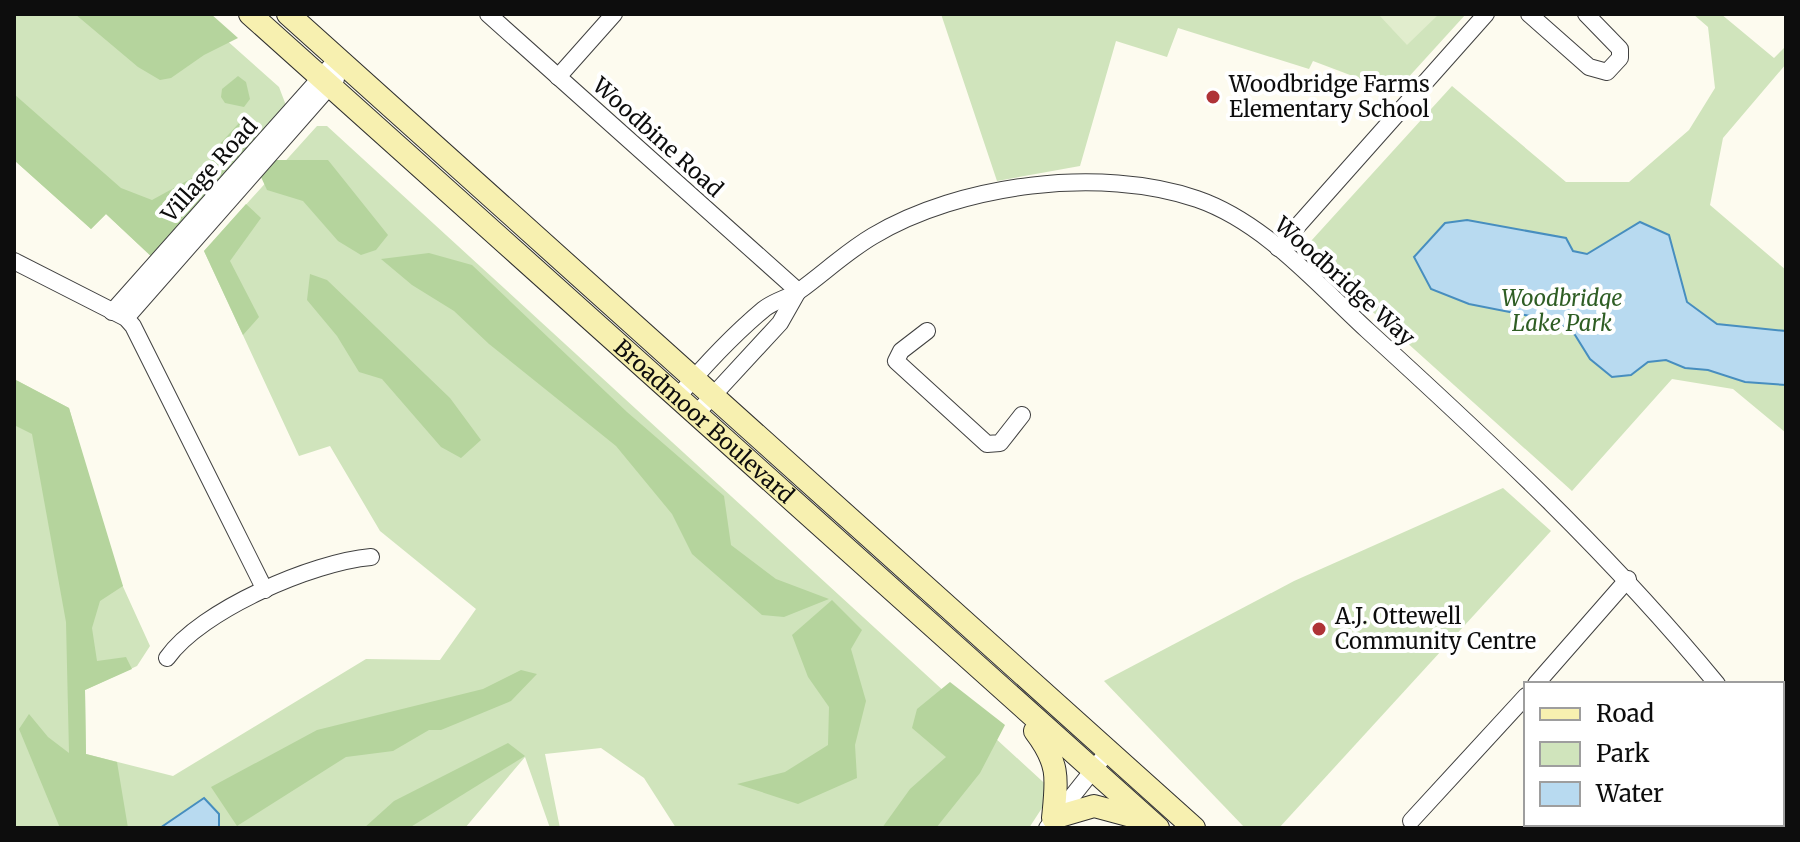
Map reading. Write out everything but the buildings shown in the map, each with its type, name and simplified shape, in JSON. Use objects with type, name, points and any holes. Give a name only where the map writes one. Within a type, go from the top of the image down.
[{"type":"main road","name":"Broadmoor Boulevard","points":[[250,14],[1154,825]]},
{"type":"main road","name":"Broadmoor Boulevard","points":[[288,14],[1194,828]]},
{"type":"main road","points":[[1013,700],[1048,748],[1054,763],[1057,773],[1050,823],[1094,806],[1154,825]]},
{"type":"street","name":"Woodbine Road","points":[[488,14],[798,291]]},
{"type":"street","points":[[558,77],[614,14]]},
{"type":"street","points":[[1278,248],[1486,14]]},
{"type":"street","points":[[1529,14],[1589,67],[1607,72],[1620,58],[1620,49],[1586,14]]},
{"type":"street","name":"Village Road","points":[[119,315],[343,62]]},
{"type":"street","name":"Woodbridge Way","points":[[677,398],[767,307],[798,291],[841,256],[910,217],[967,198],[1047,185],[1130,184],[1162,189],[1225,212],[1278,248],[1518,467],[1628,579],[1715,682]]},
{"type":"street","points":[[14,261],[119,315],[133,326],[265,590]]},
{"type":"street","name":"Woodbridge Way","points":[[695,415],[780,323],[798,291]]},
{"type":"street","points":[[927,331],[901,351],[896,361],[987,444],[1000,443],[1022,415]]},
{"type":"street","points":[[167,658],[180,640],[195,628],[265,590],[328,563],[371,557]]},
{"type":"street","points":[[1538,682],[1628,579]]},
{"type":"street","points":[[1411,821],[1524,698]]},
{"type":"street","points":[[1050,823],[1109,750]]},
{"type":"green space","points":[[14,14],[197,14],[279,87],[287,108],[154,259],[106,214],[91,229],[14,160]]},
{"type":"green space","points":[[75,14],[211,14],[238,38],[204,55],[171,78],[160,80],[138,67]]},
{"type":"green space","points":[[941,14],[1466,14],[1395,92],[1313,61],[1309,69],[1178,28],[1167,57],[1116,41],[1080,166],[997,181]]},
{"type":"green space","points":[[1378,14],[1439,14],[1407,45]]},
{"type":"green space","name":"Woodbridge Lake Park","points":[[1693,14],[1721,14],[1774,58],[1786,46],[1786,64],[1723,138],[1710,205],[1786,270],[1786,433],[1733,389],[1672,379],[1572,491],[1315,260],[1311,241],[1452,86],[1566,182],[1629,182],[1689,130],[1715,88],[1708,27]]},
{"type":"green space","points":[[238,76],[246,82],[250,99],[244,107],[225,103],[221,97],[222,89]]},
{"type":"green space","points":[[14,94],[121,188],[152,200],[203,172],[219,145],[239,123],[260,139],[154,259],[106,214],[91,229],[14,160]]},
{"type":"green space","points":[[317,126],[327,126],[1053,791],[1029,828],[676,828],[644,778],[601,748],[545,754],[560,828],[550,828],[525,757],[465,828],[14,828],[14,379],[69,408],[115,569],[150,646],[137,666],[85,690],[86,754],[173,776],[366,659],[440,660],[476,609],[380,531],[330,446],[299,456],[204,251]]},
{"type":"green space","points":[[276,160],[328,160],[388,235],[376,250],[361,255],[338,241],[303,201],[267,190],[261,177]]},
{"type":"green space","points":[[246,204],[261,218],[230,261],[259,317],[243,335],[204,251]]},
{"type":"green space","points":[[429,253],[472,265],[627,412],[724,496],[731,545],[776,579],[829,599],[784,617],[762,615],[692,554],[672,514],[616,446],[489,344],[454,311],[412,285],[381,259]]},
{"type":"green space","points":[[310,274],[327,280],[450,398],[481,440],[461,458],[441,447],[382,379],[359,372],[337,336],[307,300]]},
{"type":"green space","points":[[14,379],[69,408],[123,586],[100,601],[92,628],[97,661],[126,657],[132,669],[85,690],[86,754],[117,762],[128,828],[60,828],[19,729],[29,714],[48,737],[69,753],[66,622],[32,434],[14,425]]},
{"type":"green space","points":[[1503,488],[1551,531],[1279,828],[1245,828],[1104,681],[1294,581]]},
{"type":"green space","points":[[832,600],[862,630],[851,649],[866,701],[855,745],[857,778],[798,804],[737,784],[785,772],[828,745],[829,707],[808,677],[792,635]]},
{"type":"green space","points":[[521,670],[537,674],[511,701],[441,730],[429,730],[393,751],[346,757],[237,826],[211,787],[317,730],[483,689]]},
{"type":"green space","points":[[950,682],[1005,725],[980,773],[936,828],[882,828],[910,789],[946,757],[912,728],[917,709]]},
{"type":"green space","points":[[508,743],[525,756],[409,828],[364,828],[394,801]]},
{"type":"water","points":[[1467,220],[1566,238],[1573,251],[1587,254],[1640,222],[1669,235],[1687,302],[1717,324],[1786,331],[1786,385],[1745,382],[1708,370],[1685,368],[1666,360],[1648,362],[1631,375],[1612,377],[1590,359],[1575,335],[1555,321],[1469,304],[1431,289],[1414,257],[1445,223]]},
{"type":"water","points":[[204,798],[219,814],[219,828],[160,828]]},
{"type":"place","name":"Woodbridge Farms Elementary School","points":[[1213,97]]},
{"type":"place","name":"A.J. Ottewell Community Centre","points":[[1319,629]]}]
